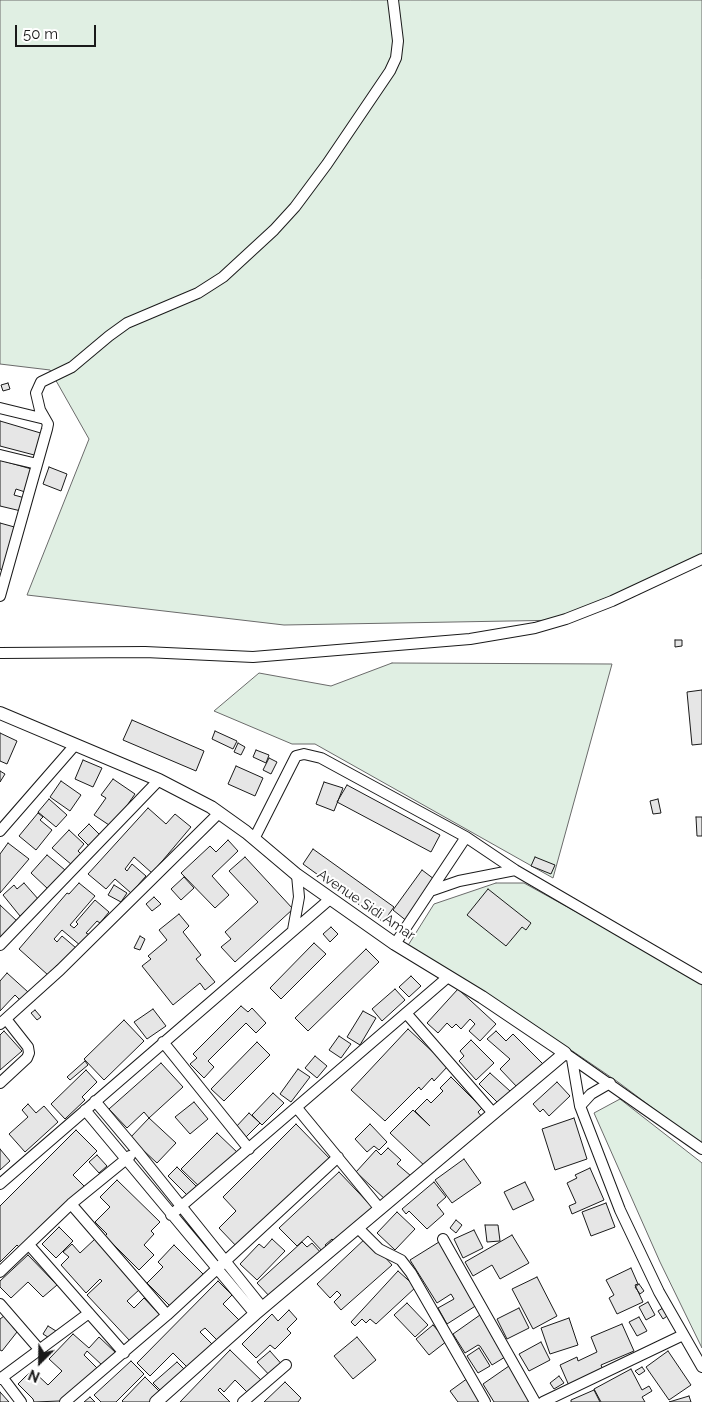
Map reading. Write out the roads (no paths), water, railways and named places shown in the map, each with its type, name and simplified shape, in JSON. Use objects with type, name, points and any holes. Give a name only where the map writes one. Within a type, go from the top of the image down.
[{"type":"street","points":[[0,596],[48,429],[36,393],[41,382],[72,367],[127,323],[198,293],[217,281],[245,258],[295,206],[354,126],[390,71],[396,58],[398,41],[393,0]]},
{"type":"street","points":[[0,408],[45,419]]},
{"type":"street","points":[[0,455],[37,464]]},
{"type":"street","points":[[0,653],[145,652],[253,657],[470,639],[535,628],[566,619],[612,601],[665,574],[702,559]]},
{"type":"street","name":"Avenue Sidi Amar","points":[[0,713],[159,780],[219,813],[330,899],[395,944],[610,1083],[702,1149]]},
{"type":"street","points":[[0,831],[75,745]]},
{"type":"street","points":[[254,840],[296,756],[304,754],[321,758],[466,837],[516,870],[702,979]]},
{"type":"street","points":[[0,945],[159,780]]},
{"type":"street","points":[[0,1083],[27,1058],[29,1053],[28,1047],[3,1021],[60,970],[219,813]]},
{"type":"street","points":[[395,944],[433,890],[466,837]]},
{"type":"street","points":[[433,890],[459,882],[516,870]]},
{"type":"street","points":[[293,930],[299,897],[297,875]]},
{"type":"street","points":[[0,1184],[330,899]]},
{"type":"street","points":[[674,963],[702,969]]},
{"type":"street","points":[[172,1215],[448,977]]},
{"type":"street","points":[[406,1013],[493,1113]]},
{"type":"street","points":[[163,1042],[248,1149]]},
{"type":"street","points":[[156,1402],[258,1311],[493,1113],[568,1056],[580,1106],[595,1149],[637,1249],[702,1367]]},
{"type":"street","points":[[580,1106],[591,1094],[610,1083]]},
{"type":"street","points":[[95,1101],[227,1261],[258,1311]]},
{"type":"street","points":[[297,1108],[380,1209]]},
{"type":"street","points":[[85,1110],[217,1270],[258,1311]]},
{"type":"street","points":[[0,1272],[30,1246],[71,1204],[137,1151]]},
{"type":"street","points":[[65,1402],[168,1315],[338,1157]]},
{"type":"street","points":[[71,1204],[168,1315]]},
{"type":"street","points":[[358,1228],[383,1252],[401,1260],[411,1273],[485,1402]]},
{"type":"street","points":[[443,1239],[535,1402]]},
{"type":"street","points":[[30,1246],[124,1352]]},
{"type":"street","points":[[0,1304],[39,1349]]},
{"type":"street","points":[[21,1402],[1,1378],[89,1313]]},
{"type":"street","points":[[543,1402],[683,1334]]},
{"type":"street","points":[[243,1402],[286,1365]]}]
